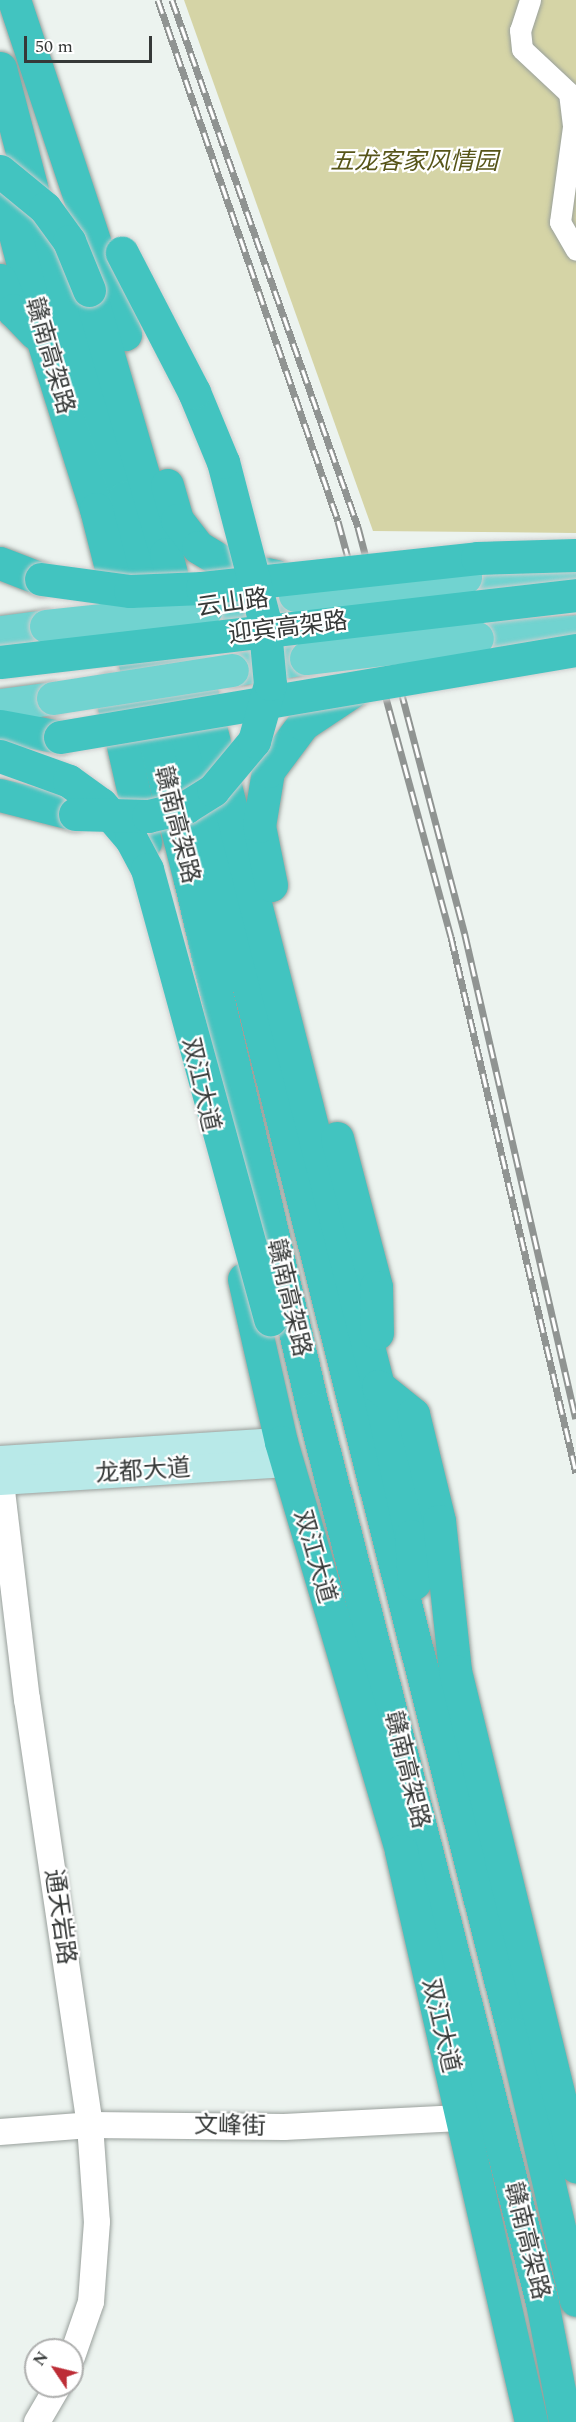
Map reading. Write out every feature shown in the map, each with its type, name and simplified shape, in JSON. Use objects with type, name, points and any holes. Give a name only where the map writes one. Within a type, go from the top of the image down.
[{"type":"highway","points":[[14,0],[29,49],[111,281],[177,520],[198,547],[231,567],[295,587]]},
{"type":"highway","points":[[0,795],[105,818],[148,816],[186,807],[234,770],[263,720],[270,684],[264,619],[223,462],[194,392],[122,253],[29,49]]},
{"type":"highway","name":"赣南高架路","points":[[0,68],[48,251],[125,497],[420,1666],[567,2236],[576,2300]]},
{"type":"highway","points":[[0,171],[51,216],[69,241],[89,291],[166,554],[378,1386],[411,1536],[420,1666]]},
{"type":"highway","name":"赣南高架路","points":[[0,177],[43,341],[96,509],[190,880],[313,1409],[525,2233],[564,2415]]},
{"type":"highway","points":[[0,280],[13,310],[43,341]]},
{"type":"highway","points":[[0,563],[41,579],[130,591],[295,587],[477,558],[576,555]]},
{"type":"highway","name":"迎宾高架路","points":[[0,662],[576,595]]},
{"type":"highway","name":"迎宾高架路","points":[[0,680],[456,623],[576,615]]},
{"type":"highway","points":[[0,726],[60,737],[354,690],[576,650]]},
{"type":"highway","name":"双江大道","points":[[110,689],[284,1453],[401,1851],[460,2118],[531,2420]]},
{"type":"highway","points":[[354,690],[303,724],[282,750],[268,771],[259,826],[376,1287],[378,1386]]},
{"type":"highway","points":[[0,756],[69,781],[100,804],[131,839],[147,869],[270,1319],[313,1409]]},
{"type":"highway","points":[[378,1386],[413,1414],[439,1521],[455,1671],[576,2166]]},
{"type":"highway","points":[[525,2233],[520,2282],[536,2386],[531,2420]]},
{"type":"main road","name":"云山路","points":[[0,632],[207,609],[295,587],[576,573]]},
{"type":"main road","points":[[465,577],[477,639]]},
{"type":"main road","points":[[0,705],[306,658],[477,639],[576,631]]},
{"type":"main road","name":"龙都大道","points":[[0,1460],[284,1453]]},
{"type":"main road","name":"龙都大道","points":[[0,1481],[284,1453]]},
{"type":"street","points":[[530,0],[520,30],[522,49],[569,93],[573,127],[560,222],[576,250]]},
{"type":"street","name":"通天岩路","points":[[0,1474],[27,1699],[90,2125],[97,2222],[91,2302],[79,2338]]},
{"type":"street","name":"文峰街","points":[[0,2132],[90,2125],[284,2127],[460,2118]]},
{"type":"street","points":[[37,2422],[51,2398]]},
{"type":"green space","name":"五龙客家风情园","points":[[184,0],[576,0],[576,533],[373,531]]},
{"type":"railway","points":[[158,0],[338,521],[451,937],[576,1473]]},
{"type":"railway","points":[[172,0],[358,527],[465,935],[576,1418]]}]
